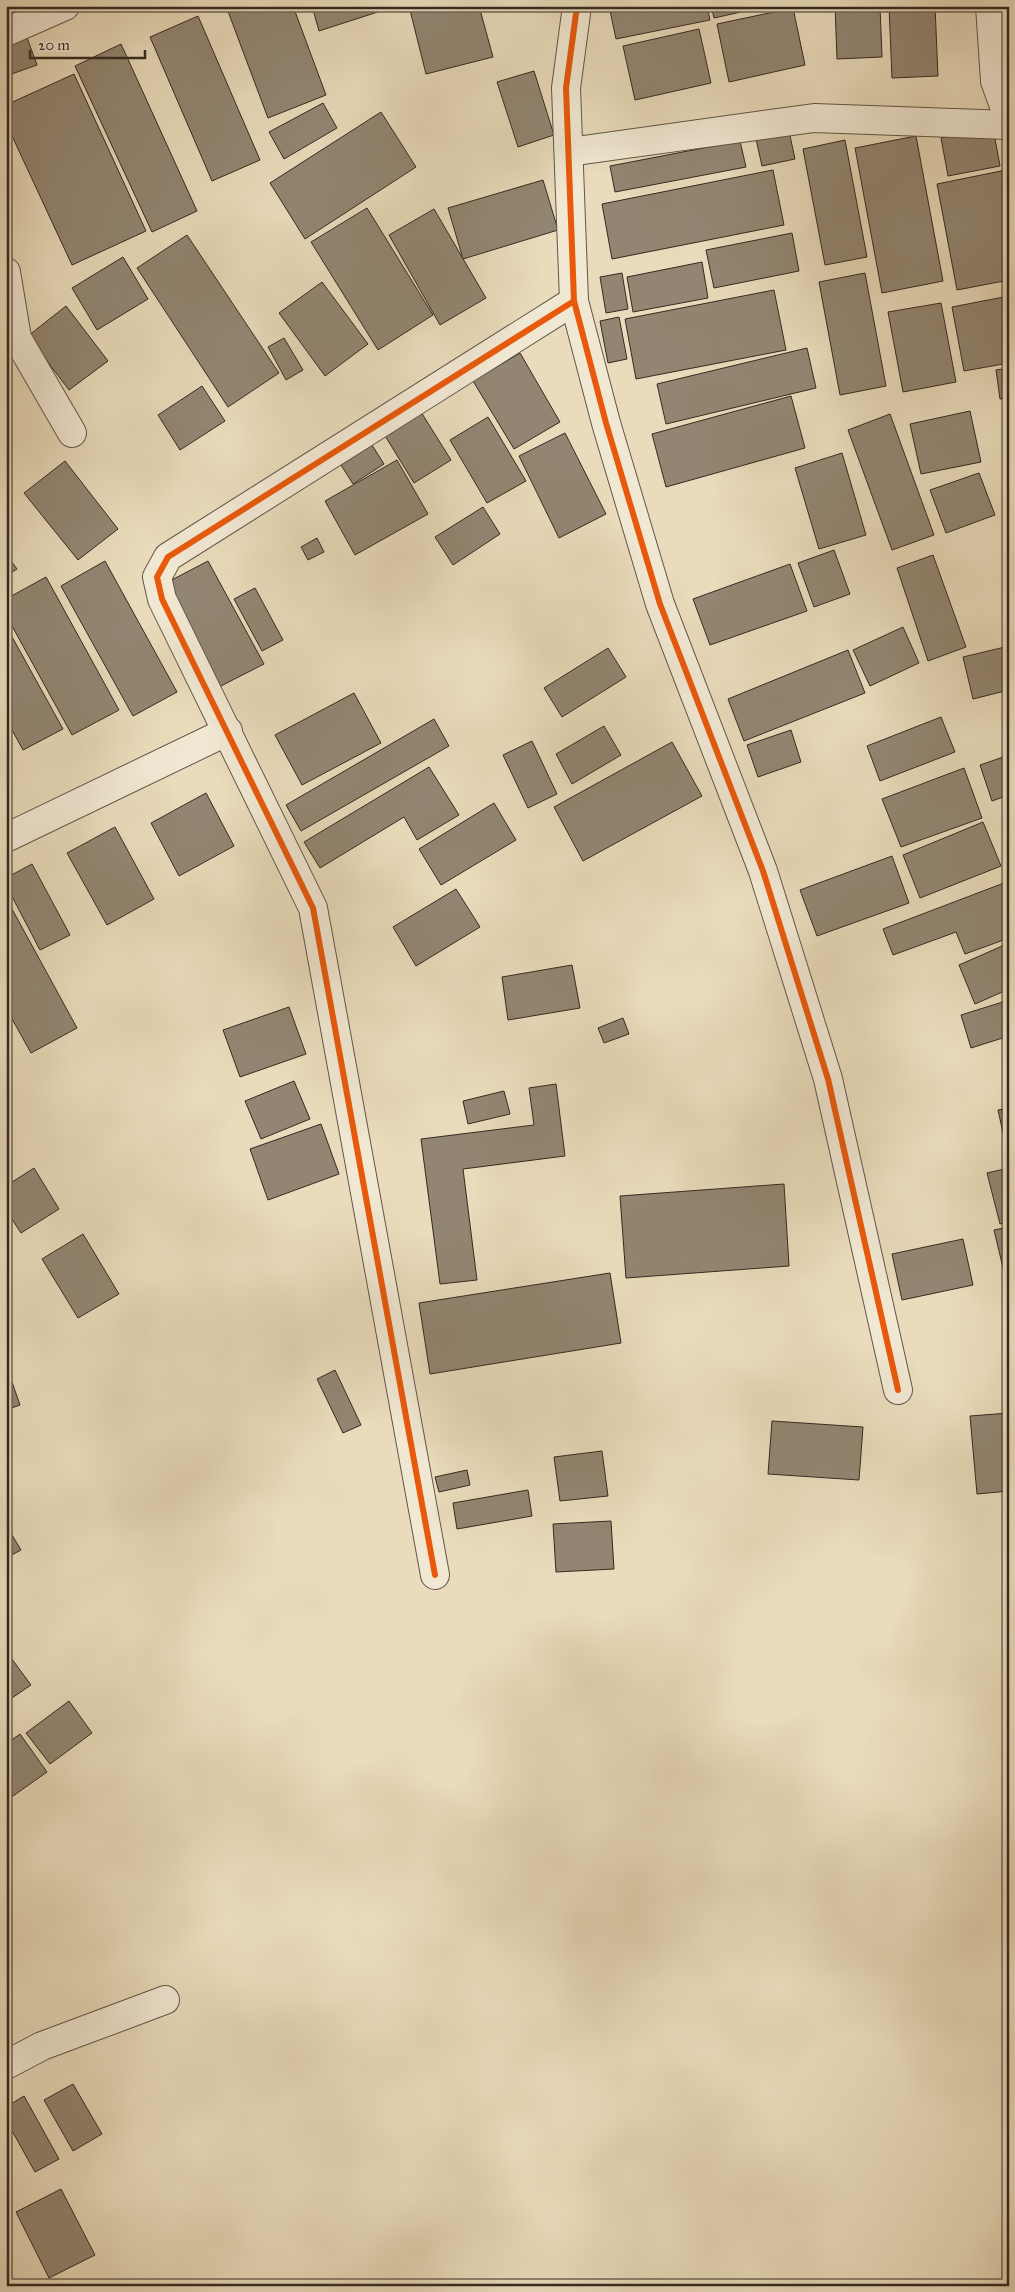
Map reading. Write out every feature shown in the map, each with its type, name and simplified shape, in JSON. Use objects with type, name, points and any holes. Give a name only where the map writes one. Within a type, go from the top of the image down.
[{"type":"street","points":[[6,32],[65,6]]},
{"type":"street","points":[[577,6],[566,88],[574,301],[606,423],[660,604],[763,871],[828,1079],[898,1390]]},
{"type":"street","points":[[990,6],[995,81],[1009,120]]},
{"type":"street","points":[[568,152],[814,118],[1009,125]]},
{"type":"street","points":[[6,272],[12,340],[72,433]]},
{"type":"street","points":[[436,1575],[313,908],[162,599],[157,577],[168,557],[574,301]]},
{"type":"street","points":[[6,838],[228,732]]},
{"type":"street","points":[[6,2065],[42,2046],[165,2000]]},
{"type":"building","points":[[226,6],[293,6],[326,95],[268,118]]},
{"type":"building","points":[[312,6],[386,6],[387,9],[319,31]]},
{"type":"building","points":[[409,6],[479,6],[493,57],[426,74]]},
{"type":"building","points":[[609,6],[707,6],[710,20],[616,39]]},
{"type":"building","points":[[711,6],[768,6],[714,18]]},
{"type":"building","points":[[835,6],[880,6],[882,57],[837,59]]},
{"type":"building","points":[[889,6],[935,6],[938,76],[892,78]]},
{"type":"building","points":[[793,8],[805,65],[729,82],[717,24]]},
{"type":"building","points":[[198,16],[260,160],[212,181],[150,37]]},
{"type":"building","points":[[699,29],[711,83],[635,100],[623,46]]},
{"type":"building","points":[[25,32],[37,65],[6,76],[6,39]]},
{"type":"building","points":[[121,44],[197,211],[152,232],[75,66]]},
{"type":"building","points":[[534,71],[554,135],[518,147],[497,82]]},
{"type":"building","points":[[74,74],[146,231],[72,265],[6,123],[6,105]]},
{"type":"building","points":[[323,103],[337,128],[284,159],[269,132]]},
{"type":"building","points":[[381,112],[416,167],[305,239],[270,183]]},
{"type":"building","points":[[993,128],[1000,166],[948,176],[941,138]]},
{"type":"building","points":[[789,131],[795,159],[762,166],[756,139]]},
{"type":"building","points":[[916,136],[943,281],[882,293],[855,148]]},
{"type":"building","points":[[845,140],[867,257],[825,265],[803,149]]},
{"type":"building","points":[[740,141],[746,167],[615,192],[610,166]]},
{"type":"building","points":[[773,170],[784,225],[612,259],[602,204]]},
{"type":"building","points":[[1006,170],[1009,186],[1009,280],[957,290],[937,184]]},
{"type":"building","points":[[543,180],[558,230],[463,259],[448,208]]},
{"type":"building","points":[[367,208],[433,315],[378,350],[311,242]]},
{"type":"building","points":[[434,209],[486,298],[440,325],[389,235]]},
{"type":"building","points":[[792,233],[799,271],[714,288],[706,250]]},
{"type":"building","points":[[187,235],[279,373],[228,407],[137,268]]},
{"type":"building","points":[[123,257],[148,299],[97,330],[72,288]]},
{"type":"building","points":[[702,262],[708,298],[633,312],[627,277]]},
{"type":"building","points":[[622,273],[628,309],[606,313],[600,277]]},
{"type":"building","points":[[865,273],[886,386],[840,395],[819,282]]},
{"type":"building","points":[[322,282],[368,344],[325,376],[279,313]]},
{"type":"building","points":[[774,290],[786,350],[636,379],[625,319]]},
{"type":"building","points":[[1009,296],[1009,363],[964,371],[952,307]]},
{"type":"building","points":[[941,303],[956,382],[903,392],[888,312]]},
{"type":"building","points":[[66,306],[108,361],[69,390],[28,336]]},
{"type":"building","points":[[619,317],[627,359],[608,363],[600,321]]},
{"type":"building","points":[[284,338],[303,370],[286,380],[268,347]]},
{"type":"building","points":[[807,348],[816,388],[666,424],[657,384]]},
{"type":"building","points":[[520,353],[560,422],[514,449],[473,381]]},
{"type":"building","points":[[1009,368],[1009,398],[1000,399],[996,370]]},
{"type":"building","points":[[202,386],[225,421],[180,450],[158,415]]},
{"type":"building","points":[[791,396],[805,448],[666,487],[652,434]]},
{"type":"building","points":[[416,404],[451,460],[414,483],[379,426]]},
{"type":"building","points":[[970,411],[981,462],[921,474],[910,424]]},
{"type":"building","points":[[890,414],[934,535],[892,550],[848,430]]},
{"type":"building","points":[[488,417],[526,481],[487,503],[450,440]]},
{"type":"building","points":[[565,433],[606,514],[559,538],[519,456]]},
{"type":"building","points":[[372,445],[384,464],[353,484],[341,465]]},
{"type":"building","points":[[842,453],[866,535],[819,549],[795,468]]},
{"type":"building","points":[[397,460],[428,514],[355,555],[325,501]]},
{"type":"building","points":[[65,461],[118,529],[78,560],[24,493]]},
{"type":"building","points":[[979,473],[995,515],[946,533],[930,490]]},
{"type":"building","points":[[483,507],[500,534],[453,565],[435,537]]},
{"type":"building","points":[[317,538],[324,552],[308,560],[301,547]]},
{"type":"building","points":[[834,550],[850,594],[814,607],[798,563]]},
{"type":"building","points":[[6,554],[17,569],[6,576]]},
{"type":"building","points":[[933,555],[966,647],[928,661],[897,568]]},
{"type":"building","points":[[105,561],[177,692],[133,716],[61,586]]},
{"type":"building","points":[[208,561],[264,664],[219,687],[164,584]]},
{"type":"building","points":[[790,564],[807,611],[710,645],[693,599]]},
{"type":"building","points":[[46,577],[119,710],[72,735],[6,615],[6,599]]},
{"type":"building","points":[[255,588],[283,640],[262,651],[234,599]]},
{"type":"building","points":[[6,626],[63,729],[23,750],[6,719]]},
{"type":"building","points":[[903,627],[919,663],[870,686],[853,650]]},
{"type":"building","points":[[1009,646],[1009,690],[973,699],[963,657]]},
{"type":"building","points":[[608,648],[626,677],[562,717],[544,688]]},
{"type":"building","points":[[848,650],[865,693],[744,741],[728,699]]},
{"type":"building","points":[[354,693],[381,743],[302,785],[275,735]]},
{"type":"building","points":[[941,717],[955,752],[880,781],[867,746]]},
{"type":"building","points":[[434,719],[449,746],[301,831],[286,805]]},
{"type":"building","points":[[604,726],[621,755],[572,784],[556,754]]},
{"type":"building","points":[[791,730],[801,762],[758,777],[747,745]]},
{"type":"building","points":[[532,741],[557,794],[528,808],[503,755]]},
{"type":"building","points":[[672,742],[702,796],[583,861],[554,807]]},
{"type":"building","points":[[1009,755],[1009,795],[992,801],[980,765]]},
{"type":"building","points":[[429,767],[459,815],[417,840],[404,817],[320,868],[304,842]]},
{"type":"building","points":[[964,768],[982,818],[901,847],[882,799]]},
{"type":"building","points":[[206,793],[234,846],[179,876],[151,823]]},
{"type":"building","points":[[494,803],[516,840],[441,885],[419,849]]},
{"type":"building","points":[[983,822],[1001,866],[920,898],[903,855]]},
{"type":"building","points":[[115,827],[154,899],[107,925],[67,853]]},
{"type":"building","points":[[892,856],[909,903],[817,936],[800,890]]},
{"type":"building","points":[[32,864],[70,935],[40,950],[6,885],[6,878]]},
{"type":"building","points":[[1004,883],[1009,896],[1009,938],[965,954],[956,932],[893,955],[883,929]]},
{"type":"building","points":[[456,889],[480,927],[416,966],[393,927]]},
{"type":"building","points":[[6,898],[77,1028],[31,1053],[6,1008]]},
{"type":"building","points":[[1009,943],[1009,989],[975,1004],[959,965]]},
{"type":"building","points":[[572,965],[580,1008],[508,1020],[502,977]]},
{"type":"building","points":[[1009,1000],[1009,1036],[971,1048],[961,1015]]},
{"type":"building","points":[[289,1007],[306,1054],[240,1077],[223,1030]]},
{"type":"building","points":[[623,1018],[629,1034],[604,1043],[598,1028]]},
{"type":"building","points":[[294,1081],[310,1119],[261,1139],[245,1101]]},
{"type":"building","points":[[556,1084],[565,1156],[463,1169],[477,1280],[440,1284],[421,1139],[534,1125],[529,1088]]},
{"type":"building","points":[[504,1091],[510,1114],[468,1124],[463,1101]]},
{"type":"building","points":[[1009,1108],[1009,1156],[1008,1156],[998,1110]]},
{"type":"building","points":[[321,1124],[339,1174],[268,1200],[250,1149]]},
{"type":"building","points":[[34,1168],[59,1209],[21,1233],[6,1210],[6,1186]]},
{"type":"building","points":[[1009,1168],[1009,1222],[1000,1224],[987,1173]]},
{"type":"building","points":[[784,1184],[789,1266],[626,1278],[620,1196]]},
{"type":"building","points":[[1009,1227],[1009,1271],[1004,1272],[994,1230]]},
{"type":"building","points":[[83,1234],[119,1294],[78,1318],[42,1259]]},
{"type":"building","points":[[963,1239],[973,1285],[902,1300],[892,1254]]},
{"type":"building","points":[[610,1273],[621,1343],[430,1374],[419,1303]]},
{"type":"building","points":[[6,1365],[20,1405],[6,1410]]},
{"type":"building","points":[[335,1370],[361,1425],[343,1433],[317,1379]]},
{"type":"building","points":[[1009,1413],[1009,1491],[977,1494],[970,1416]]},
{"type":"building","points":[[772,1421],[863,1427],[859,1480],[768,1474]]},
{"type":"building","points":[[602,1451],[608,1496],[560,1501],[554,1457]]},
{"type":"building","points":[[467,1470],[470,1485],[439,1492],[435,1477]]},
{"type":"building","points":[[528,1490],[532,1516],[457,1529],[453,1503]]},
{"type":"building","points":[[611,1521],[614,1569],[556,1572],[553,1524]]},
{"type":"building","points":[[6,1525],[21,1550],[6,1558]]},
{"type":"building","points":[[6,1651],[31,1685],[6,1702]]},
{"type":"building","points":[[69,1701],[92,1733],[50,1764],[26,1733]]},
{"type":"building","points":[[20,1734],[47,1772],[6,1801],[6,1744]]},
{"type":"building","points":[[73,2084],[102,2134],[73,2151],[44,2100]]},
{"type":"building","points":[[24,2096],[59,2159],[35,2172],[6,2120],[6,2107]]},
{"type":"building","points":[[61,2189],[95,2255],[49,2278],[16,2212]]},
{"type":"cycle path","points":[[577,6],[566,88],[574,301],[606,423],[660,604],[763,871],[828,1079],[898,1390]]},
{"type":"cycle path","points":[[435,1575],[313,908],[162,599],[157,577],[168,557],[574,301]]}]
